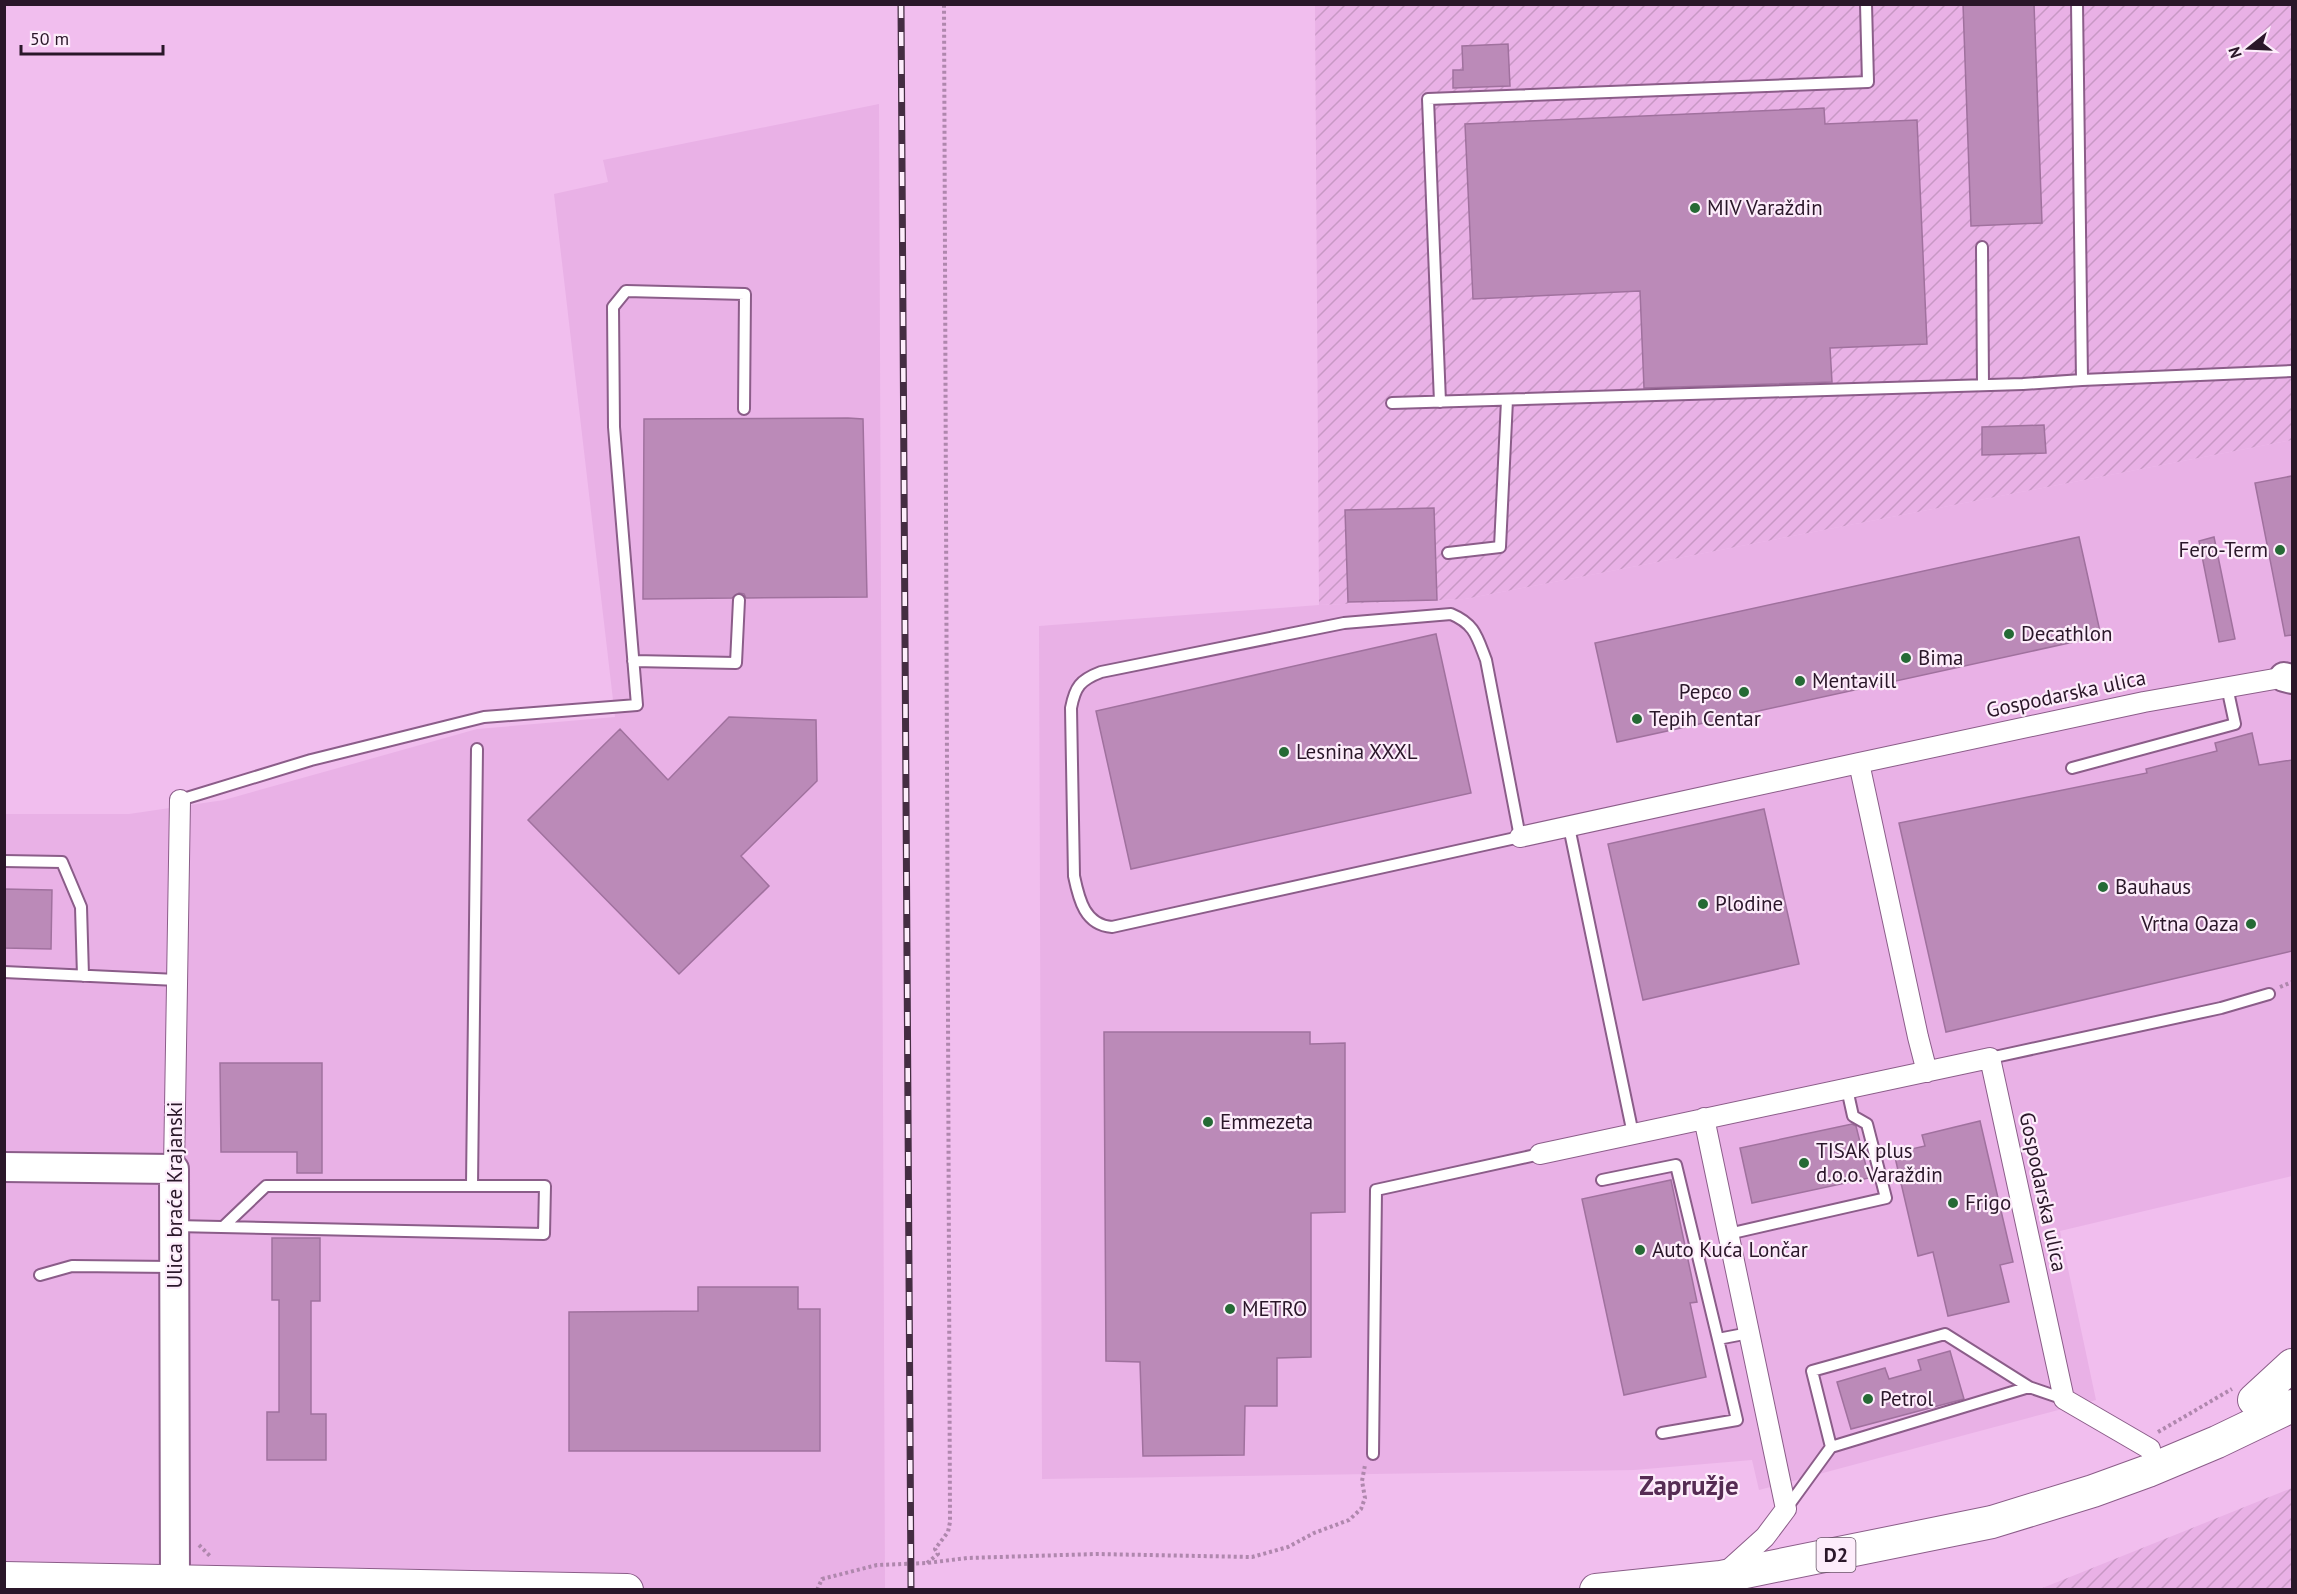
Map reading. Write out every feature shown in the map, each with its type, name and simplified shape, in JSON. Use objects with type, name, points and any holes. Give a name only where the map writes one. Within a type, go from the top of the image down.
[{"type":"main road","points":[[4,1167],[174,1169]]},
{"type":"main road","name":"Ulica braće Krajanski","points":[[174,1169],[175,1586]]},
{"type":"main road","points":[[2243,1394],[2292,1365]]},
{"type":"main road","name":"D2","points":[[1950,1529],[2076,1480],[2243,1394],[2291,1402]]},
{"type":"main road","name":"D2","points":[[1596,1590],[1721,1577],[1992,1522],[2093,1491],[2207,1446],[2291,1402]]},
{"type":"main road","points":[[4,1578],[175,1586],[352,1583],[627,1590]]},
{"type":"street","name":"Gospodarska ulica","points":[[1520,837],[2144,702],[2290,676]]},
{"type":"street","points":[[1859,763],[1927,1072]]},
{"type":"street","name":"Ulica braće Krajanski","points":[[174,1169],[180,800]]},
{"type":"street","name":"Gospodarska ulica","points":[[1990,1058],[2064,1399]]},
{"type":"street","points":[[1540,1154],[1990,1058]]},
{"type":"street","points":[[1704,1118],[1786,1509],[1766,1537],[1721,1577]]},
{"type":"street","points":[[2064,1399],[2145,1446]]},
{"type":"lane","points":[[1440,402],[1428,99],[1868,82],[1866,4]]},
{"type":"lane","points":[[2077,4],[2082,380]]},
{"type":"lane","points":[[1982,247],[1983,386]]},
{"type":"lane","points":[[180,800],[311,760],[484,717],[636,705],[614,427],[613,307],[626,291],[745,294],[744,409]]},
{"type":"lane","points":[[1392,403],[1983,386],[2292,371]]},
{"type":"lane","points":[[1448,553],[1500,547],[1506,400]]},
{"type":"lane","points":[[633,661],[736,663],[739,600]]},
{"type":"lane","points":[[1451,614],[1465,620],[1477,637],[1486,660],[1520,837],[1112,927],[1101,926],[1084,910],[1078,896],[1074,876],[1071,708],[1073,697],[1079,685],[1087,677],[1101,672],[1344,623],[1451,614]]},
{"type":"lane","points":[[2072,768],[2235,724],[2228,687]]},
{"type":"lane","points":[[472,1186],[477,749]]},
{"type":"lane","points":[[1569,826],[1633,1134]]},
{"type":"lane","points":[[4,861],[62,862],[81,907],[83,976]]},
{"type":"lane","points":[[4,972],[177,980]]},
{"type":"lane","points":[[1990,1058],[2221,1008],[2269,994]]},
{"type":"lane","points":[[1728,1234],[1886,1198],[1867,1124],[1853,1116],[1847,1089]]},
{"type":"lane","points":[[1373,1454],[1376,1190],[1540,1154]]},
{"type":"lane","points":[[1602,1180],[1676,1166],[1737,1420],[1662,1433]]},
{"type":"lane","points":[[174,1226],[544,1234],[545,1186],[266,1186],[223,1227]]},
{"type":"lane","points":[[40,1275],[72,1266],[175,1267]]},
{"type":"lane","points":[[1718,1340],[1749,1333]]},
{"type":"lane","points":[[1832,1447],[1812,1371],[1945,1334],[2029,1387],[2064,1399]]},
{"type":"lane","points":[[1786,1509],[1832,1447],[2029,1387]]},
{"type":"path","points":[[927,1563],[938,1554],[935,1549],[948,1532],[950,1521],[944,4]]},
{"type":"path","points":[[2145,1446],[2243,1394]]},
{"type":"path","points":[[817,1590],[822,1579],[876,1565],[927,1563],[967,1558],[1096,1554],[1252,1557],[1271,1553],[1349,1520],[1361,1509],[1365,1498],[1362,1481],[1365,1465],[1373,1454]]},
{"type":"path","points":[[199,1545],[218,1562]]},
{"type":"shaded area","points":[[1315,5],[2292,5],[2292,440],[1465,599],[1319,605]]},
{"type":"shaded area","points":[[879,104],[885,1589],[5,1589],[4,814],[129,814],[224,800],[477,729],[615,717],[554,194],[608,182],[603,160]]},
{"type":"shaded area","points":[[2292,440],[2292,1176],[2060,1231],[2096,1400],[1759,1490],[1752,1460],[1634,1470],[1042,1479],[1039,626],[1319,605],[1465,599]]},
{"type":"shaded area","points":[[2292,1488],[2292,1589],[2040,1589]]},
{"type":"building","points":[[1963,4],[2034,4],[2042,223],[1971,226]]},
{"type":"building","points":[[1508,44],[1510,86],[1453,88],[1453,70],[1463,70],[1462,46]]},
{"type":"building","name":"MIV Varaždin","points":[[1824,108],[1825,124],[1917,120],[1927,344],[1830,348],[1832,382],[1644,388],[1640,291],[1473,299],[1465,124]]},
{"type":"building","points":[[644,419],[863,419],[867,597],[746,598],[744,594],[739,593],[732,598],[643,599]]},
{"type":"building","points":[[2044,425],[2046,453],[1982,455],[1982,427]]},
{"type":"building","name":"Fero-Term","points":[[2292,476],[2292,635],[2285,636],[2255,483]]},
{"type":"building","points":[[1434,508],[1437,600],[1348,602],[1345,510]]},
{"type":"building","points":[[2079,537],[2101,636],[1617,742],[1595,643]]},
{"type":"building","points":[[2214,537],[2235,639],[2219,642],[2199,541]]},
{"type":"building","name":"Lesnina XXXL","points":[[1436,634],[1471,793],[1131,869],[1096,711]]},
{"type":"building","points":[[729,717],[816,720],[817,781],[741,856],[769,886],[679,974],[528,820],[620,729],[668,780]]},
{"type":"building","name":"Bauhaus","points":[[2252,733],[2259,765],[2292,760],[2292,951],[1946,1032],[1899,823],[2147,773],[2146,769],[2217,751],[2215,743]]},
{"type":"building","name":"Plodine","points":[[1764,809],[1799,964],[1643,1000],[1608,844]]},
{"type":"building","points":[[4,889],[52,890],[51,949],[4,948]]},
{"type":"building","points":[[1104,1032],[1310,1032],[1310,1044],[1345,1043],[1345,1212],[1311,1213],[1311,1357],[1277,1358],[1277,1406],[1245,1406],[1244,1455],[1143,1456],[1140,1362],[1106,1361]]},
{"type":"building","points":[[220,1063],[322,1063],[322,1173],[297,1173],[297,1152],[221,1152]]},
{"type":"building","name":"Frigo","points":[[1980,1121],[2013,1262],[2000,1265],[2009,1302],[1948,1316],[1933,1252],[1918,1256],[1894,1153],[1925,1146],[1922,1135]]},
{"type":"building","name":"TISAK plus d.o.o. Varaždin","points":[[1852,1124],[1856,1126],[1869,1178],[1752,1203],[1740,1148]]},
{"type":"building","name":"Auto Kuća Lončar","points":[[1671,1180],[1697,1302],[1690,1303],[1706,1377],[1624,1395],[1582,1199]]},
{"type":"building","points":[[272,1238],[320,1238],[320,1301],[311,1301],[311,1414],[326,1414],[326,1460],[267,1460],[267,1412],[279,1412],[279,1300],[272,1300]]},
{"type":"building","points":[[698,1287],[798,1287],[798,1309],[820,1309],[820,1451],[569,1451],[569,1312],[698,1311]]},
{"type":"building","points":[[1950,1351],[1964,1399],[1851,1429],[1837,1382],[1885,1368],[1889,1379],[1921,1370],[1918,1360]]},
{"type":"railway","points":[[901,4],[911,1590]]},
{"type":"place","name":"MIV Varaždin","points":[[1695,208]]},
{"type":"place","name":"Fero-Term","points":[[2280,550]]},
{"type":"place","name":"Decathlon","points":[[2009,634]]},
{"type":"place","name":"Bima","points":[[1906,658]]},
{"type":"place","name":"Mentavill","points":[[1800,681]]},
{"type":"place","name":"Pepco","points":[[1744,692]]},
{"type":"place","name":"Tepih Centar","points":[[1637,719]]},
{"type":"place","name":"Lesnina XXXL","points":[[1284,752]]},
{"type":"place","name":"Bauhaus","points":[[2103,887]]},
{"type":"place","name":"Plodine","points":[[1703,904]]},
{"type":"place","name":"Vrtna Oaza","points":[[2251,924]]},
{"type":"place","name":"Emmezeta","points":[[1208,1122]]},
{"type":"place","name":"TISAK plus d.o.o. Varaždin","points":[[1804,1163]]},
{"type":"place","name":"Frigo","points":[[1953,1203]]},
{"type":"place","name":"Auto Kuća Lončar","points":[[1640,1250]]},
{"type":"place","name":"METRO","points":[[1230,1309]]},
{"type":"place","name":"Petrol","points":[[1868,1399]]},
{"type":"district","name":"Zapružje","points":[[1689,1486]]}]
